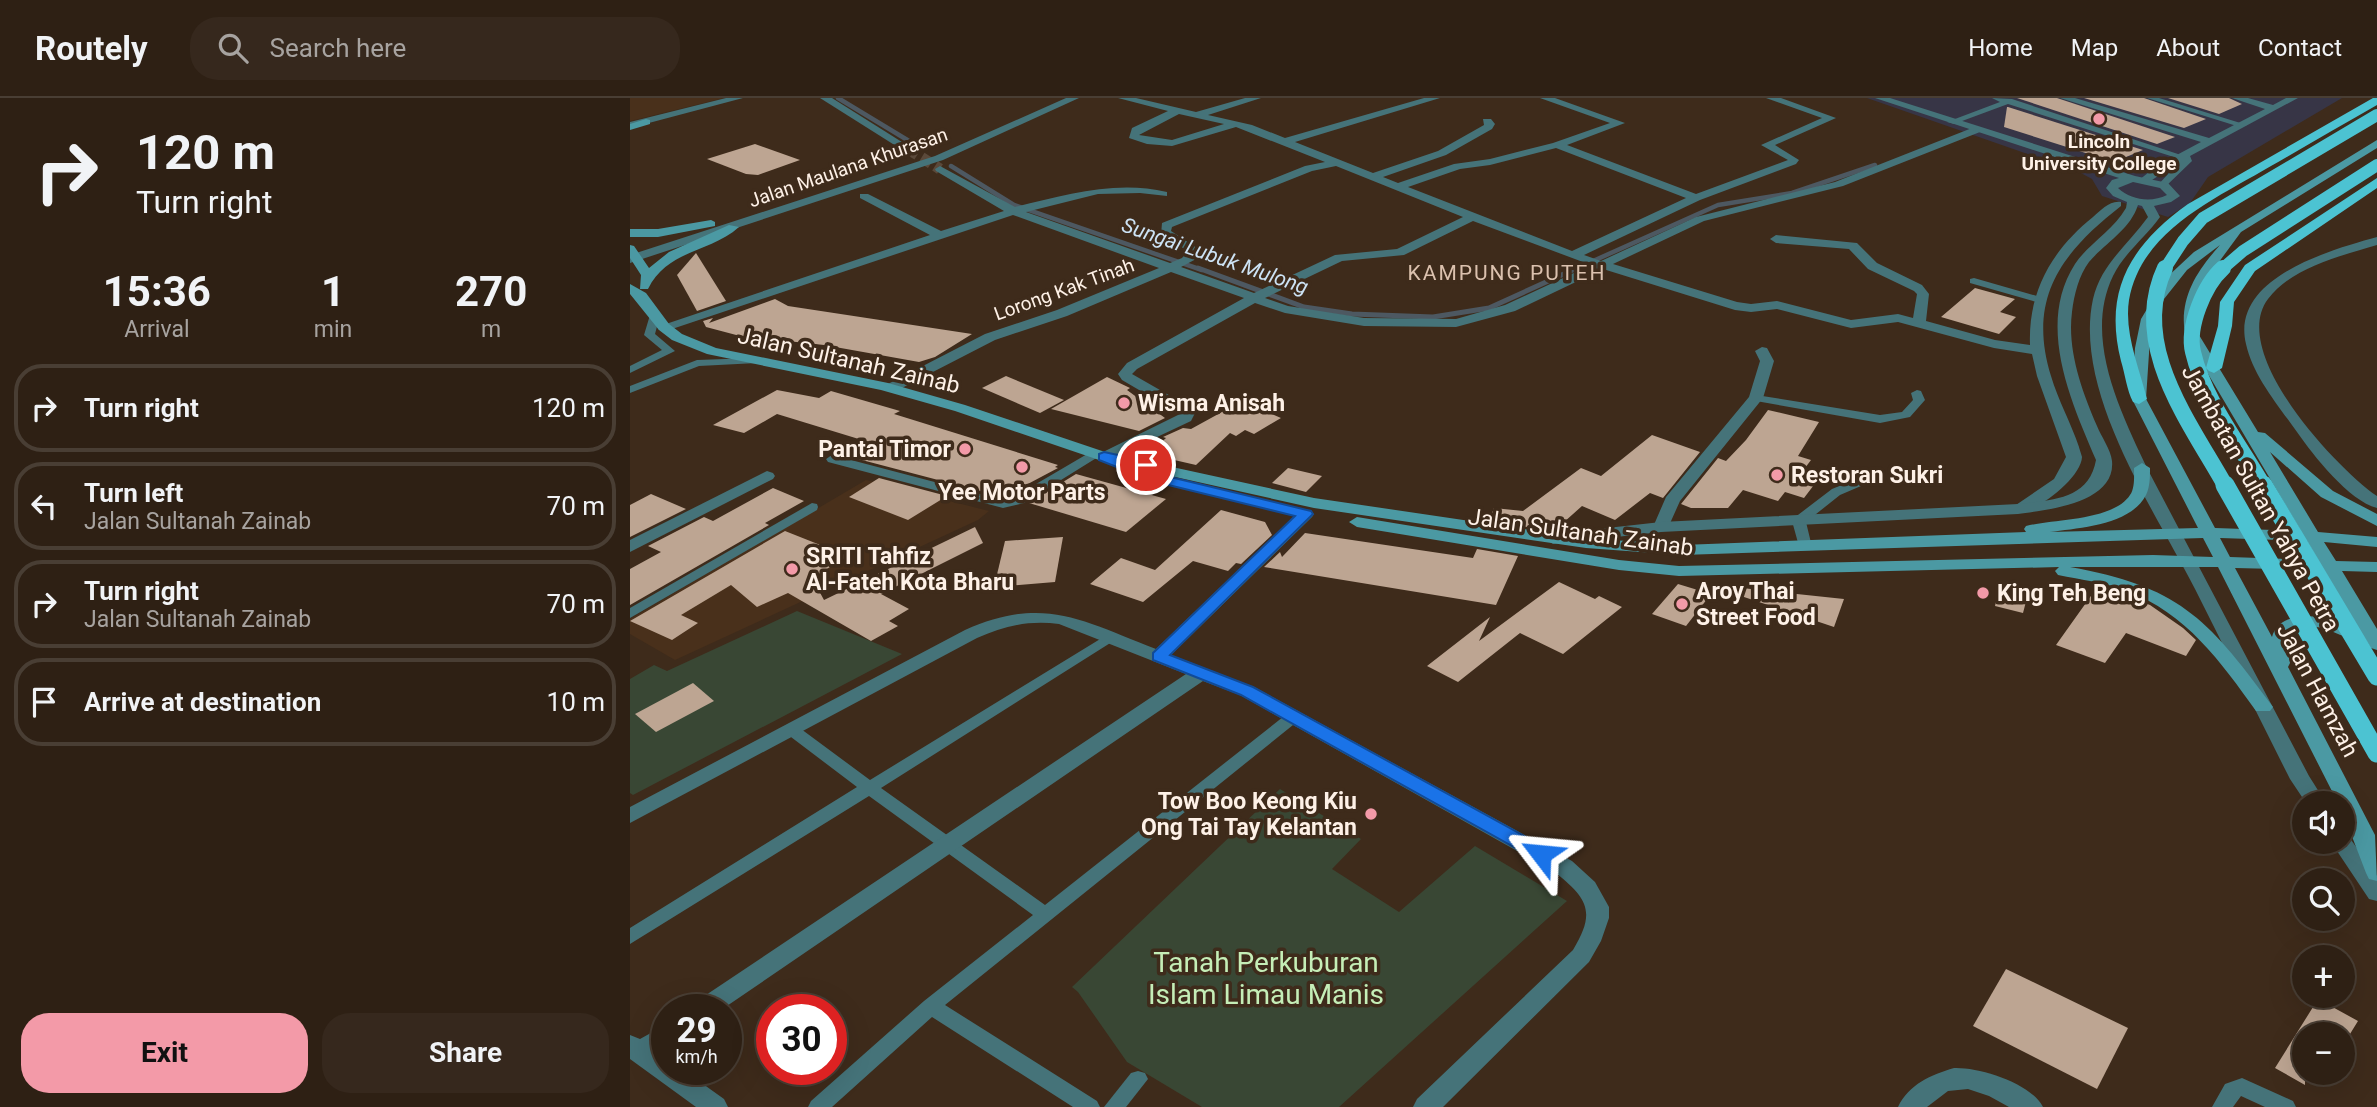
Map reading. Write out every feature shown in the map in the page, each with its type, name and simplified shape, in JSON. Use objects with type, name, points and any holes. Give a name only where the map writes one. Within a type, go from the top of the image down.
[{"type":"highway","points":[[2139,399],[2121,317],[2134,268],[2165,227],[2192,207],[2377,100]]},
{"type":"highway","name":"Jambatan Sultan Yahya Petra","points":[[2377,115],[2203,218],[2185,237],[2158,276],[2152,317],[2163,371],[2179,403],[2377,753]]},
{"type":"highway","name":"Jambatan Sultan Yahya Petra","points":[[2377,165],[2243,251],[2220,272],[2203,297],[2194,324],[2192,351],[2211,397],[2377,676]]},
{"type":"highway","points":[[2214,368],[2225,326],[2227,302],[2250,268],[2377,182]]},
{"type":"main road","points":[[630,125],[646,122]]},
{"type":"main road","points":[[2139,399],[2142,349],[2148,320],[2174,274],[2207,245],[2243,226],[2377,143]]},
{"type":"main road","points":[[630,233],[658,233],[711,224]]},
{"type":"main road","points":[[2243,226],[2198,281],[2188,309],[2192,335],[2377,644]]},
{"type":"main road","points":[[631,253],[647,275],[673,256],[733,227]]},
{"type":"main road","name":"Jalan Sultanah Zainab","points":[[647,275],[636,292],[660,321],[694,345],[891,388],[1099,455],[1157,478],[1306,514],[1619,565],[1679,571],[2189,561],[2329,563],[2377,567]]},
{"type":"main road","name":"Jalan Hamzah","points":[[2139,399],[2364,835],[2377,873]]},
{"type":"main road","points":[[2247,424],[2327,494],[2377,521]]},
{"type":"main road","name":"Jalan Sultanah Zainab","points":[[1099,455],[1314,503],[1553,539],[1639,549],[1805,547],[2174,533],[2313,536],[2377,542]]},
{"type":"main road","points":[[1964,542],[2113,514],[2129,506],[2139,495],[2142,468]]},
{"type":"main road","points":[[2015,564],[2105,577],[2169,603],[2203,628],[2222,649],[2263,707]]},
{"type":"main road","points":[[2282,674],[2281,634],[2296,623],[2308,621],[2336,625],[2356,633],[2377,652]]},
{"type":"street","points":[[646,122],[738,98]]},
{"type":"street","points":[[825,98],[908,149]]},
{"type":"street","name":"Jalan Maulana Khurasan","points":[[631,253],[936,148],[1049,98]]},
{"type":"street","name":"Jalan Maulana Khurasan","points":[[631,253],[733,227],[946,155],[1074,98]]},
{"type":"street","points":[[1123,98],[1235,124],[1287,141],[1470,218],[1572,257],[1743,307],[1777,305],[1851,324],[1881,318],[1919,322],[1994,344],[2036,350]]},
{"type":"street","points":[[1198,115],[1256,98]]},
{"type":"street","points":[[1287,141],[1435,98]]},
{"type":"street","points":[[1397,187],[1458,166],[1490,162],[1557,145],[1620,124],[1545,98]]},
{"type":"street","points":[[1572,257],[1696,198],[1791,162],[1794,160],[1791,157],[1766,145],[1831,118],[1771,98]]},
{"type":"street","points":[[1880,98],[2048,154],[2165,185],[2174,196],[2164,201],[2139,201],[2113,191],[2116,182]]},
{"type":"street","points":[[2065,98],[2212,142]]},
{"type":"street","points":[[2237,98],[2274,108]]},
{"type":"street","points":[[2048,154],[2116,182],[2139,180],[2293,98]]},
{"type":"street","points":[[1179,110],[1136,130],[1133,136],[1157,144],[1172,144],[1235,124]]},
{"type":"street","points":[[1373,177],[1443,153],[1488,127],[1487,121]]},
{"type":"street","points":[[940,169],[1013,211],[1252,299],[1324,318],[1364,322],[1456,323],[1510,308],[1700,219],[1839,184],[1976,130]]},
{"type":"street","points":[[1557,145],[1696,198]]},
{"type":"street","points":[[2165,185],[2195,151]]},
{"type":"street","name":"Lorong Kak Tinah","points":[[891,388],[990,337],[1062,313],[1186,261],[1194,255],[1194,250],[1165,232],[1166,225],[1309,169],[1339,162]]},
{"type":"street","points":[[660,321],[1013,211],[1102,191],[1140,190],[1163,194]]},
{"type":"street","points":[[864,196],[937,234]]},
{"type":"street","points":[[2139,201],[2154,217],[2110,268],[2102,289],[2097,340],[2101,372],[2114,410],[2174,533],[2308,791]]},
{"type":"street","points":[[1553,539],[1661,527],[2018,509],[2073,498],[2088,491],[2104,472],[2104,460],[2070,370],[2064,337],[2067,303],[2080,265],[2139,201]]},
{"type":"street","points":[[2073,498],[2064,494],[2060,488],[2071,470],[2074,457],[2036,350],[2034,326],[2050,270],[2068,245],[2117,204]]},
{"type":"street","points":[[1099,455],[1176,424],[1186,418],[1188,413],[1127,377],[1128,369],[1252,299],[1343,256],[1400,252],[1470,218]]},
{"type":"street","points":[[1776,239],[1853,246],[1857,256],[1918,288],[1923,294],[1919,322]]},
{"type":"street","points":[[2377,241],[2295,270],[2274,285],[2251,320],[2255,351],[2269,381],[2324,456],[2369,492],[2377,503]]},
{"type":"street","points":[[1661,527],[1672,500],[1756,398],[1767,361],[1762,351]]},
{"type":"street","points":[[630,547],[767,476]]},
{"type":"street","points":[[2018,509],[2062,482]]},
{"type":"street","points":[[1158,657],[1306,514]]},
{"type":"street","points":[[630,816],[993,624],[1041,615],[1062,619],[1247,691],[1564,867],[1585,883],[1600,908],[1597,932],[1581,956],[1426,1107]]},
{"type":"street","points":[[726,994],[1201,673]]},
{"type":"street","points":[[2350,854],[2377,893]]},
{"type":"street","points":[[651,1042],[635,1049],[715,1107]]},
{"type":"street","points":[[1911,1107],[1925,1090],[1940,1081],[1961,1077],[1982,1080],[2030,1107]]},
{"type":"lane","points":[[1996,98],[2183,157]]},
{"type":"lane","points":[[1951,122],[2017,98]]},
{"type":"lane","points":[[2151,98],[2243,125]]},
{"type":"lane","points":[[1974,281],[2040,300]]},
{"type":"lane","points":[[630,370],[663,357],[670,351],[649,335],[660,321]]},
{"type":"lane","points":[[630,390],[697,363],[753,360]]},
{"type":"lane","points":[[1756,398],[1880,419],[1906,415],[1919,400],[1917,393]]},
{"type":"lane","points":[[832,459],[1003,504],[1019,500],[1099,455]]},
{"type":"lane","points":[[1805,547],[1799,522],[1836,492],[1871,477]]},
{"type":"lane","points":[[630,614],[813,507]]},
{"type":"lane","points":[[630,936],[1110,638]]},
{"type":"lane","points":[[818,1107],[931,1006],[1293,717]]},
{"type":"lane","points":[[792,730],[946,845],[1045,914]]},
{"type":"lane","points":[[931,1006],[1090,1107]]},
{"type":"lane","points":[[1114,1107],[1138,1080]]},
{"type":"lane","points":[[2222,1107],[2232,1090],[2242,1087],[2286,1107]]},
{"type":"shaded area","points":[[630,98],[724,98],[630,121]]},
{"type":"shaded area","points":[[1867,98],[2342,98],[2208,177],[2190,203],[2168,217],[2102,196],[2092,179],[2079,172]]},
{"type":"shaded area","name":"SRITI Tahfiz Al-Fateh Kota Bharu","points":[[866,480],[989,511],[978,520],[675,660],[630,634],[630,619]]},
{"type":"green space","points":[[797,611],[902,654],[633,795],[630,793],[630,679],[654,665],[667,671]]},
{"type":"green space","name":"Tanah Perkuburan Islam Limau Manis","points":[[1280,789],[1361,839],[1332,869],[1399,912],[1475,846],[1567,901],[1339,1107],[1202,1107],[1127,1062],[1072,987]]},
{"type":"building","points":[[2017,98],[2057,98],[2175,137],[2157,144]]},
{"type":"building","points":[[2084,98],[2144,98],[2206,119],[2184,128]]},
{"type":"building","points":[[2168,98],[2229,98],[2242,104],[2219,114]]},
{"type":"building","points":[[2007,107],[2143,150],[2114,162],[2004,127]]},
{"type":"building","points":[[755,144],[800,160],[758,175],[746,174],[707,159]]},
{"type":"building","points":[[696,253],[726,301],[697,311],[677,275]]},
{"type":"building","points":[[1975,288],[2015,299],[2000,312],[2016,317],[1999,334],[1941,317]]},
{"type":"building","points":[[775,299],[788,306],[972,334],[935,357],[919,362],[824,345],[740,336],[706,327],[703,321],[713,318],[709,323]]},
{"type":"building","points":[[1006,376],[1064,400],[1040,413],[982,388]]},
{"type":"building","points":[[1107,377],[1130,388],[1127,390],[1165,418],[1139,431],[1051,409]]},
{"type":"building","points":[[777,390],[819,398],[831,391],[900,411],[894,414],[1058,465],[1055,467],[1058,468],[1003,497],[839,454],[862,440],[777,414],[744,433],[713,425]]},
{"type":"building","points":[[1242,401],[1281,418],[1254,434],[1245,430],[1236,436],[1230,433],[1196,465],[1148,454],[1166,438],[1163,437],[1183,428],[1191,429]]},
{"type":"building","points":[[1768,410],[1819,422],[1798,456],[1811,460],[1805,468],[1823,473],[1804,498],[1785,492],[1778,501],[1743,490],[1728,508],[1691,508],[1681,504],[1718,458],[1726,461],[1746,440]]},
{"type":"building","points":[[1652,435],[1700,452],[1663,498],[1650,493],[1615,520],[1582,506],[1554,531],[1489,521],[1494,508],[1523,511],[1581,468],[1601,476]]},
{"type":"building","points":[[1288,468],[1322,476],[1306,492],[1272,483]]},
{"type":"building","points":[[1076,474],[1166,499],[1126,532],[1029,503]]},
{"type":"building","points":[[879,478],[947,496],[908,520],[849,497]]},
{"type":"building","points":[[773,488],[804,501],[765,523],[769,525],[630,605],[630,569],[661,552],[648,546],[704,517],[713,521]]},
{"type":"building","points":[[651,494],[686,509],[630,537],[630,505]]},
{"type":"building","points":[[1221,510],[1265,522],[1272,535],[1241,564],[1236,563],[1228,571],[1193,561],[1143,602],[1090,584],[1121,558],[1155,570]]},
{"type":"building","points":[[975,527],[983,543],[881,594],[909,609],[889,621],[898,626],[871,641],[788,593],[757,607],[731,585],[681,615],[698,623],[672,640],[630,621],[785,531],[848,556],[812,578],[824,600]]},
{"type":"building","points":[[1305,533],[1473,558],[1477,549],[1518,556],[1496,605],[1264,567],[1280,552],[1282,557]]},
{"type":"building","points":[[1063,537],[1055,582],[994,587],[1005,541]]},
{"type":"building","points":[[1559,582],[1595,599],[1599,596],[1622,607],[1563,654],[1520,633],[1458,682],[1427,666],[1490,617],[1479,641]]},
{"type":"building","name":"Aroy Thai Street Food","points":[[1678,584],[1711,594],[1686,626],[1652,614]]},
{"type":"building","points":[[2098,586],[2150,605],[2183,628],[2196,640],[2186,656],[2126,633],[2105,663],[2056,645]]},
{"type":"building","points":[[1742,588],[1844,599],[1834,627],[1741,596]]},
{"type":"building","points":[[1999,588],[2028,594],[2023,613],[1995,606]]},
{"type":"building","points":[[693,683],[714,701],[656,732],[635,714]]},
{"type":"building","points":[[2006,969],[2128,1028],[2097,1089],[1973,1026]]},
{"type":"building","points":[[2312,1008],[2334,1008],[2358,1021],[2355,1026],[2355,1022],[2304,1022]]},
{"type":"building","points":[[2292,1041],[2292,1078],[2275,1068]]},
{"type":"waterway","name":"Sungai Lubuk Mulong","points":[[838,98],[914,144]]},
{"type":"waterway","name":"Sungai Lubuk Mulong","points":[[1573,270],[1718,205],[1792,193],[1875,165]]},
{"type":"waterway","name":"Sungai Lubuk Mulong","points":[[951,166],[1014,205],[1202,270]]},
{"type":"waterway","name":"Sungai Lubuk Mulong","points":[[1198,268],[1304,307],[1352,314],[1433,317],[1489,308],[1577,268]]},
{"type":"tunnel","points":[[908,149],[940,169]]},
{"type":"place","name":"Lincoln University College","points":[[2099,119]]},
{"type":"place","name":"Wisma Anisah","points":[[1124,403]]},
{"type":"place","name":"Pantai Timor","points":[[965,449]]},
{"type":"place","name":"Yee Motor Parts","points":[[1022,467]]},
{"type":"place","name":"Restoran Sukri","points":[[1777,475]]},
{"type":"place","name":"SRITI Tahfiz Al-Fateh Kota Bharu","points":[[792,569]]},
{"type":"place","name":"King Teh Beng","points":[[1983,593]]},
{"type":"place","name":"Aroy Thai Street Food","points":[[1682,604]]},
{"type":"place","name":"Tow Boo Keong Kiu Ong Tai Tay Kelantan","points":[[1371,814]]},
{"type":"district","name":"KAMPUNG PUTEH","points":[[1507,273]]},
{"type":"route","points":[[1146,465],[1104,457],[1157,478],[1306,514],[1158,657],[1247,691],[1541,854]]}]
